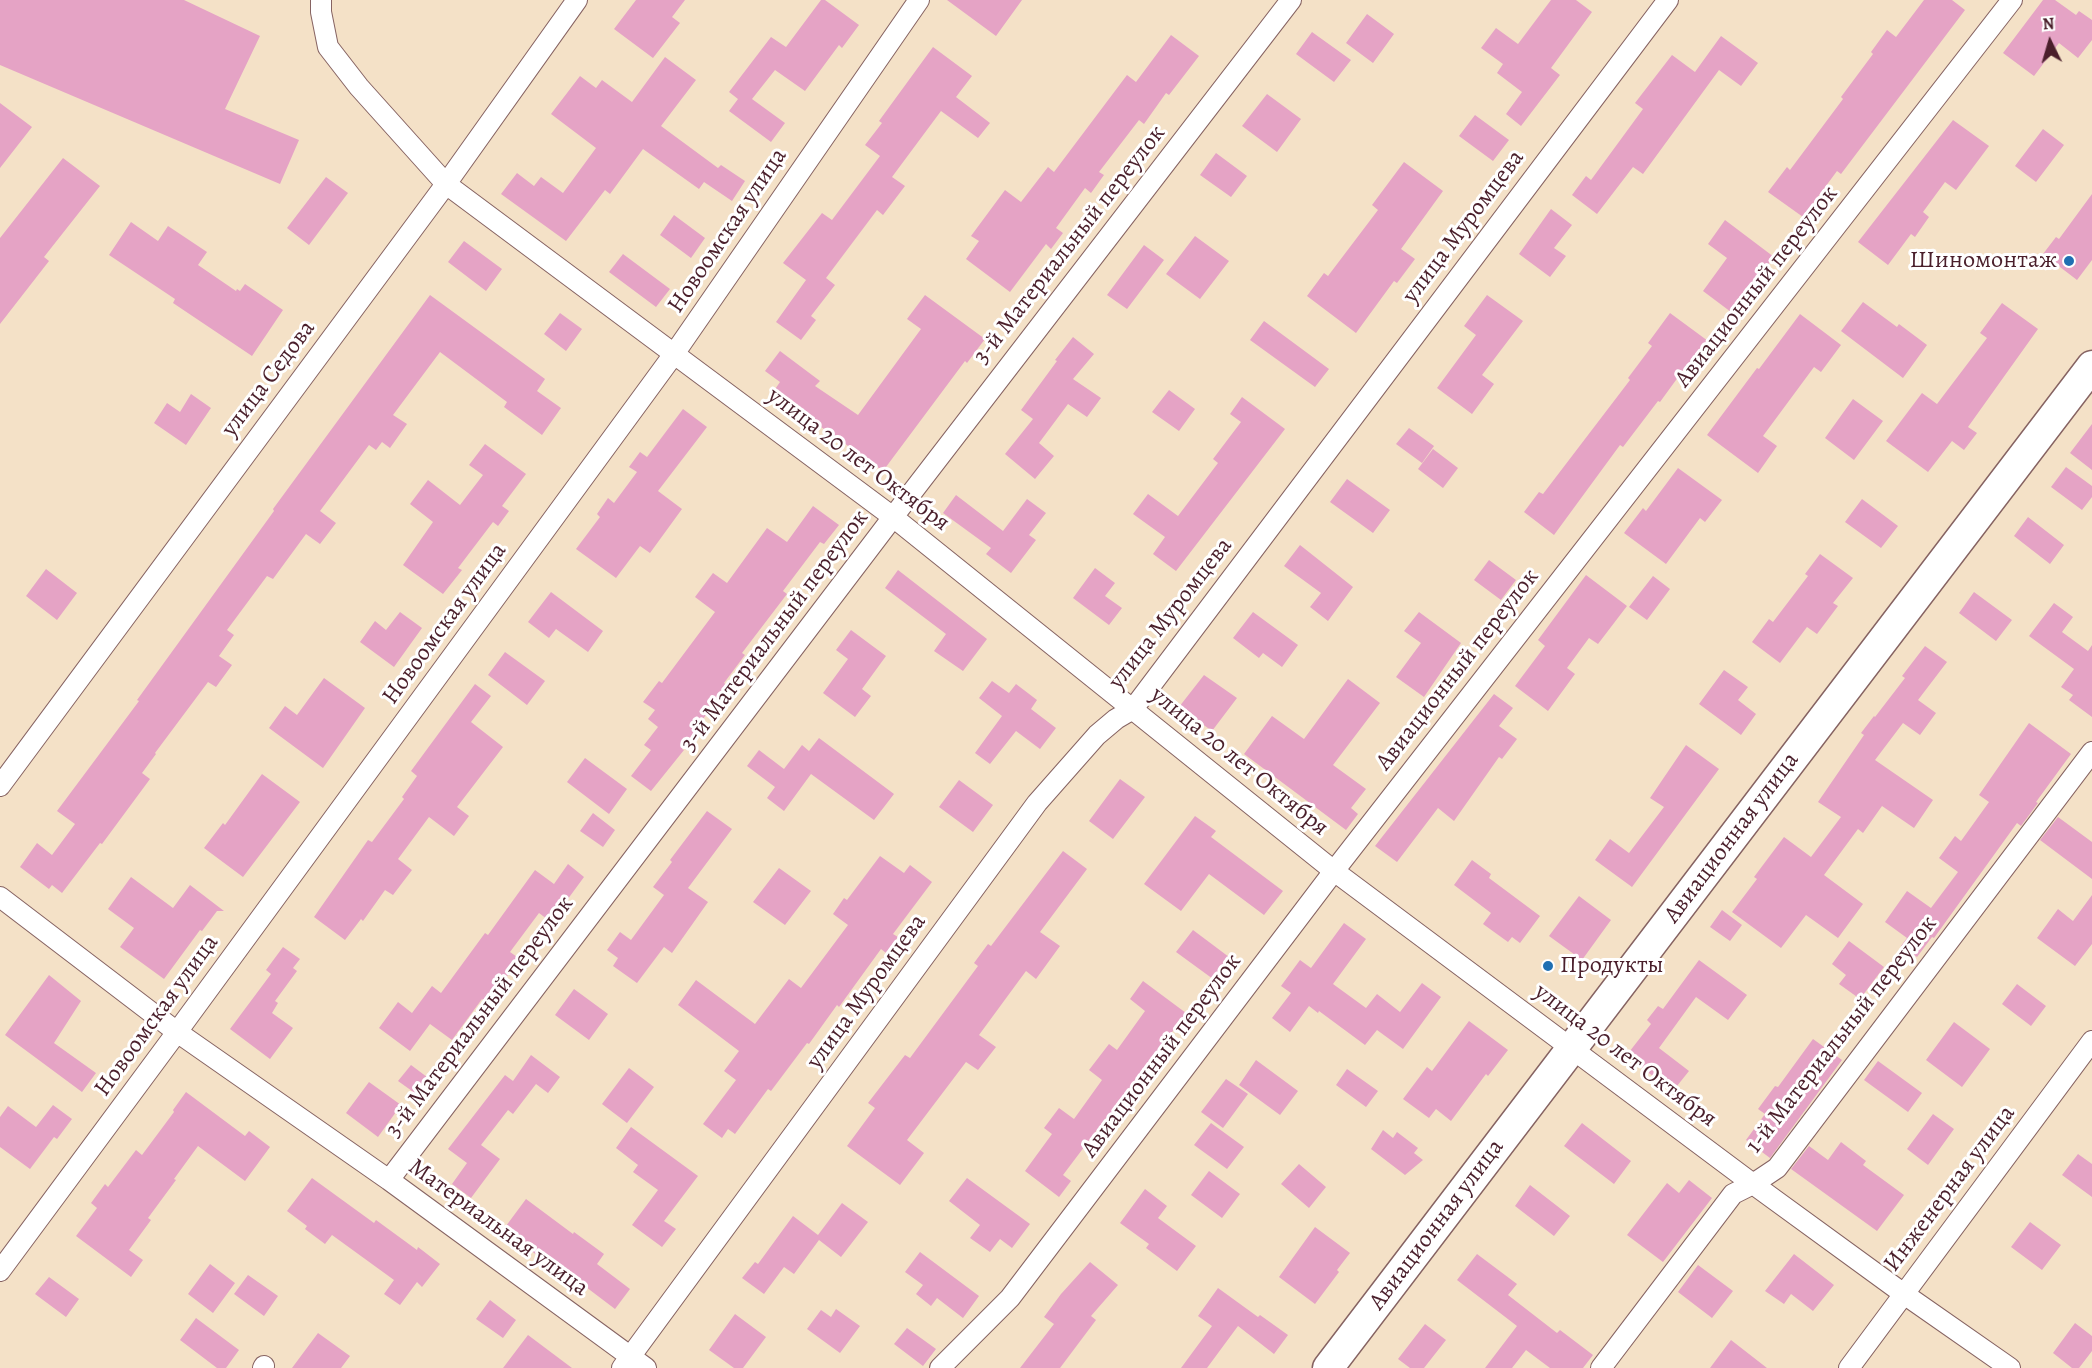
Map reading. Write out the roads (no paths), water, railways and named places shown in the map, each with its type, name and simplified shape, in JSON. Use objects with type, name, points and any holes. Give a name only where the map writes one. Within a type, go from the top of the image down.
[{"type":"main road","name":"Авиационная улица","points":[[1328,1368],[2092,366]]},
{"type":"street","name":"улица 20 лет Октября","points":[[321,0],[328,47],[359,87],[446,184],[893,517],[1334,871],[1753,1184],[2010,1368]]},
{"type":"street","name":"улица Седова","points":[[0,786],[446,184],[578,0]]},
{"type":"street","name":"Новоомская улица","points":[[0,1271],[675,354],[919,0]]},
{"type":"street","name":"3-й Материальный переулок","points":[[389,1180],[893,517],[1291,0]]},
{"type":"street","name":"улица Муромцева","points":[[633,1364],[1037,803],[1097,735],[1116,719],[1133,709],[1668,0]]},
{"type":"street","name":"Авиационный переулок","points":[[940,1368],[1010,1298],[1334,871],[2012,0]]},
{"type":"street","name":"1-й Материальный переулок","points":[[1601,1368],[1732,1194],[1753,1184],[1777,1168],[2092,752]]},
{"type":"street","name":"Материальная улица","points":[[0,897],[177,1032],[389,1180],[633,1364]]},
{"type":"street","name":"Инженерная улица","points":[[1849,1368],[2092,1041]]},
{"type":"place","name":"Шиномонтаж","points":[[2069,261]]},
{"type":"place","name":"Продукты","points":[[1548,966]]}]
